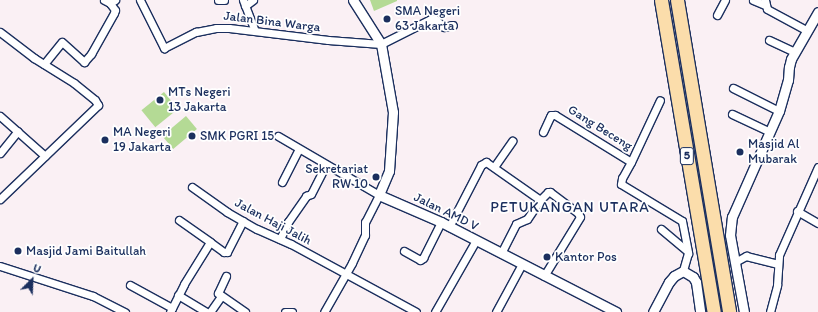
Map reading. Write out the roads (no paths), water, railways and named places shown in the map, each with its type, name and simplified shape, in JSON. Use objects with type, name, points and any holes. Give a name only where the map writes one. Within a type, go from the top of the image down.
[{"type":"highway","name":"5","points":[[661,0],[714,312]]},
{"type":"highway","name":"5","points":[[677,0],[729,312]]},
{"type":"street","name":"Jalan Bina Warga","points":[[140,0],[164,48],[205,29],[228,28],[328,40],[381,44]]},
{"type":"street","points":[[218,0],[224,0]]},
{"type":"street","points":[[253,0],[244,3],[255,31]]},
{"type":"street","points":[[324,312],[344,274],[352,263],[365,235],[365,222],[390,171],[393,112],[381,44],[353,0]]},
{"type":"street","points":[[717,15],[725,0]]},
{"type":"street","points":[[753,0],[765,3],[767,9],[806,30]]},
{"type":"street","points":[[44,64],[62,42],[84,62],[91,54],[114,14],[115,10],[110,1]]},
{"type":"street","points":[[744,312],[730,235],[732,217],[770,132],[788,80],[789,67],[795,52],[806,30],[818,12]]},
{"type":"street","points":[[381,44],[431,19],[435,19],[444,27],[453,25]]},
{"type":"street","points":[[0,32],[89,95],[98,104],[97,107],[0,199]]},
{"type":"street","points":[[769,40],[795,52]]},
{"type":"street","points":[[733,88],[778,111]]},
{"type":"street","name":"Gang Beceng","points":[[660,100],[622,178],[621,184],[681,219],[687,250],[687,259],[683,271]]},
{"type":"street","points":[[732,114],[770,132]]},
{"type":"street","name":"Gang Beceng","points":[[543,132],[551,115],[555,115],[631,162]]},
{"type":"street","points":[[0,116],[45,156]]},
{"type":"street","points":[[0,153],[18,131]]},
{"type":"street","points":[[278,136],[379,195]]},
{"type":"street","points":[[494,167],[512,141]]},
{"type":"street","points":[[282,182],[299,149]]},
{"type":"street","points":[[449,226],[481,165],[486,162],[540,200]]},
{"type":"street","points":[[280,239],[288,222],[301,204],[311,194],[326,165]]},
{"type":"street","points":[[770,312],[777,285],[777,264],[779,255],[797,211],[818,167]]},
{"type":"street","name":"Jalan Haji Jalih","points":[[192,187],[243,221],[280,239],[413,311]]},
{"type":"street","points":[[501,253],[516,224],[527,219],[540,200],[548,192],[550,192],[578,213],[580,217],[544,276]]},
{"type":"street","name":"Jalan AMD V","points":[[379,195],[441,222],[616,312]]},
{"type":"street","points":[[797,211],[818,223]]},
{"type":"street","points":[[179,220],[227,252],[243,221]]},
{"type":"street","points":[[404,251],[416,258],[423,258],[441,222]]},
{"type":"street","points":[[661,229],[687,250]]},
{"type":"street","points":[[435,312],[476,240]]},
{"type":"street","points":[[130,285],[171,310],[178,295],[210,242]]},
{"type":"street","points":[[735,262],[746,256],[777,264]]},
{"type":"street","points":[[496,312],[522,264]]},
{"type":"street","points":[[0,266],[93,296],[125,312]]},
{"type":"street","points":[[653,312],[669,282],[674,276],[683,271],[693,277],[696,282],[700,312]]},
{"type":"street","points":[[226,276],[218,291],[221,296],[245,312]]},
{"type":"street","points":[[178,295],[206,312]]},
{"type":"street","points":[[210,312],[221,296]]},
{"type":"street","points":[[285,312],[292,312]]},
{"type":"place","name":"SMA Negeri 63 Jakarta","points":[[387,19]]},
{"type":"place","name":"MTs Negeri 13 Jakarta","points":[[160,100]]},
{"type":"place","name":"SMK PGRI 15","points":[[192,136]]},
{"type":"place","name":"MA Negeri 19 Jakarta","points":[[105,140]]},
{"type":"place","name":"Masjid Al Mubarak","points":[[740,152]]},
{"type":"place","name":"Sekretariat RW 10","points":[[376,177]]},
{"type":"place","name":"Masjid Jami Baitullah","points":[[18,251]]},
{"type":"place","name":"Kantor Pos","points":[[547,257]]},
{"type":"district","name":"PETUKANGAN UTARA","points":[[570,208]]}]
